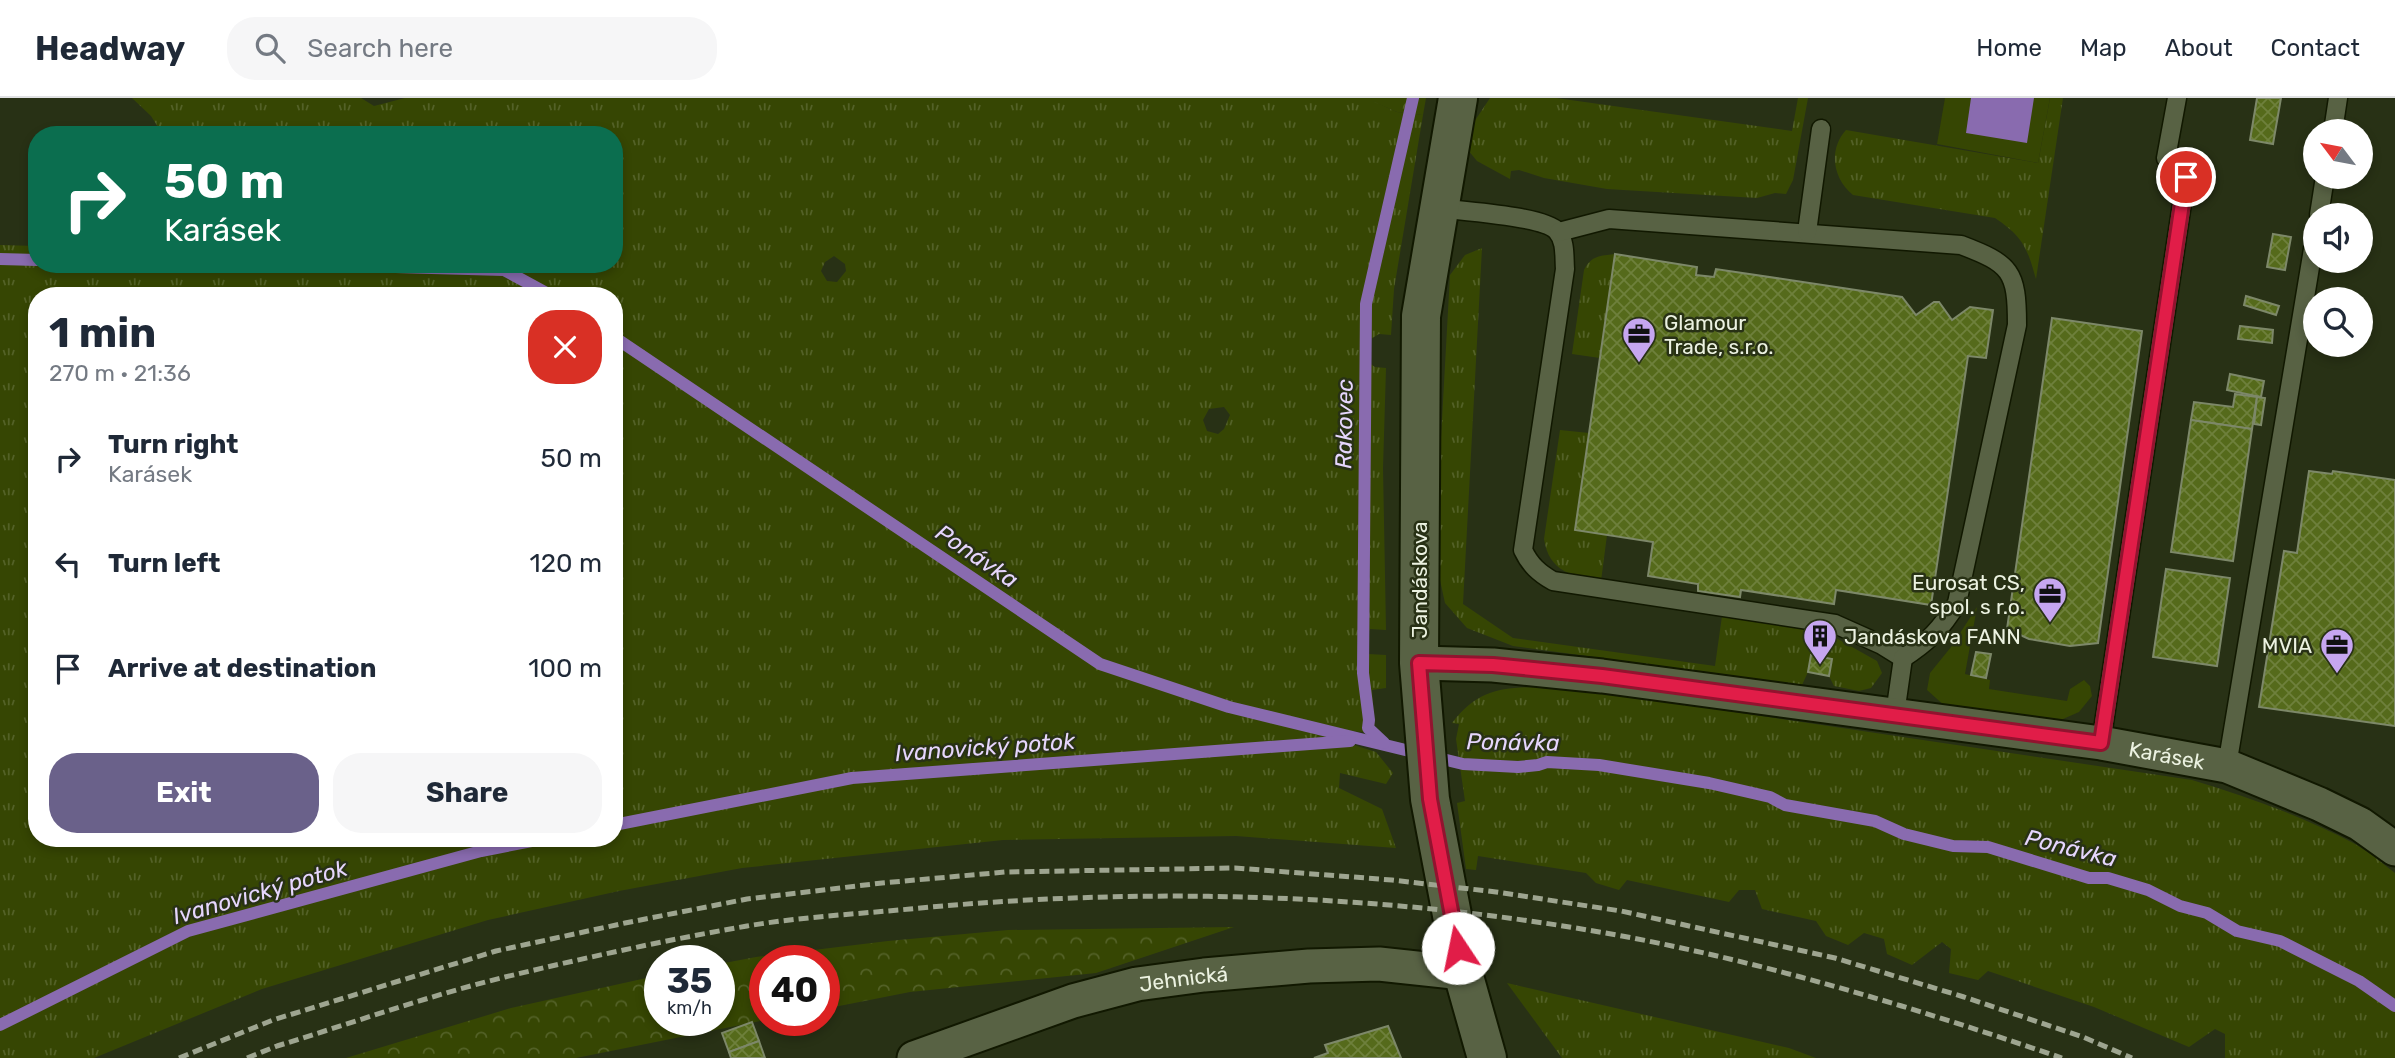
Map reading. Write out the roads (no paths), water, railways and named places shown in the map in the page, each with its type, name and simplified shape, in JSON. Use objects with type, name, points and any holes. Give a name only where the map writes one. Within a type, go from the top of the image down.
[{"type":"street","name":"Jandáskova","points":[[1458,98],[1421,316],[1419,663],[1429,787],[1463,973],[1487,1058]]},
{"type":"street","name":"Karásek","points":[[1419,663],[1493,665],[1602,676],[2101,743],[2227,766],[2360,824],[2395,849]]},
{"type":"street","name":"Jehnická","points":[[914,1058],[1073,1001],[1137,984],[1309,966],[1379,964],[1463,973]]},
{"type":"lane","points":[[2101,743],[2186,177],[2166,158],[2177,98]]},
{"type":"lane","points":[[2335,119],[2338,98]]},
{"type":"lane","points":[[1807,232],[1821,129]]},
{"type":"lane","points":[[1438,208],[1540,221],[1559,232],[1564,247],[1565,269],[1522,550],[1539,573],[1553,581],[1835,624],[1903,658]]},
{"type":"lane","points":[[1559,232],[1609,219],[1961,245],[1988,256],[2010,272],[2017,298],[2017,326],[1956,603],[1945,623],[1933,636],[1903,658],[1895,714]]},
{"type":"lane","points":[[2227,766],[2309,273]]},
{"type":"waterway","name":"Rakovec","points":[[1384,743],[1368,728],[1363,673],[1366,304],[1413,98]]},
{"type":"waterway","name":"Ponávka","points":[[0,259],[28,260]]},
{"type":"waterway","name":"Ponávka","points":[[510,273],[535,287]]},
{"type":"waterway","name":"Ponávka","points":[[623,343],[1100,664],[1229,707],[1463,764],[1518,767],[1547,762],[1599,765],[1709,783],[1770,797],[1785,805],[1875,821],[1904,834],[1953,846],[1988,847],[2089,878],[2108,878],[2148,890],[2180,906],[2207,913],[2237,931],[2280,941],[2359,981],[2395,1006]]},
{"type":"waterway","name":"Ivanovický potok","points":[[623,823],[852,778],[1350,741]]},
{"type":"waterway","name":"Ivanovický potok","points":[[0,1025],[188,931],[501,847]]},
{"type":"railway","points":[[179,1058],[273,1020],[496,951],[747,899],[1005,872],[1235,868],[1392,880],[1621,911],[1835,958],[2083,1037],[2132,1058]]},
{"type":"railway","points":[[247,1058],[277,1046],[476,984],[747,926],[828,916],[999,902],[1178,896],[1356,902],[1445,910],[1622,936],[1734,960],[1844,989],[2062,1058]]},
{"type":"place","name":"Glamour Trade, s.r.o.","points":[[1639,364]]},
{"type":"place","name":"Eurosat CS, spol. s r.o.","points":[[2050,624]]},
{"type":"place","name":"Jandáskova FANN","points":[[1820,666]]},
{"type":"place","name":"MVIA","points":[[2337,675]]}]
